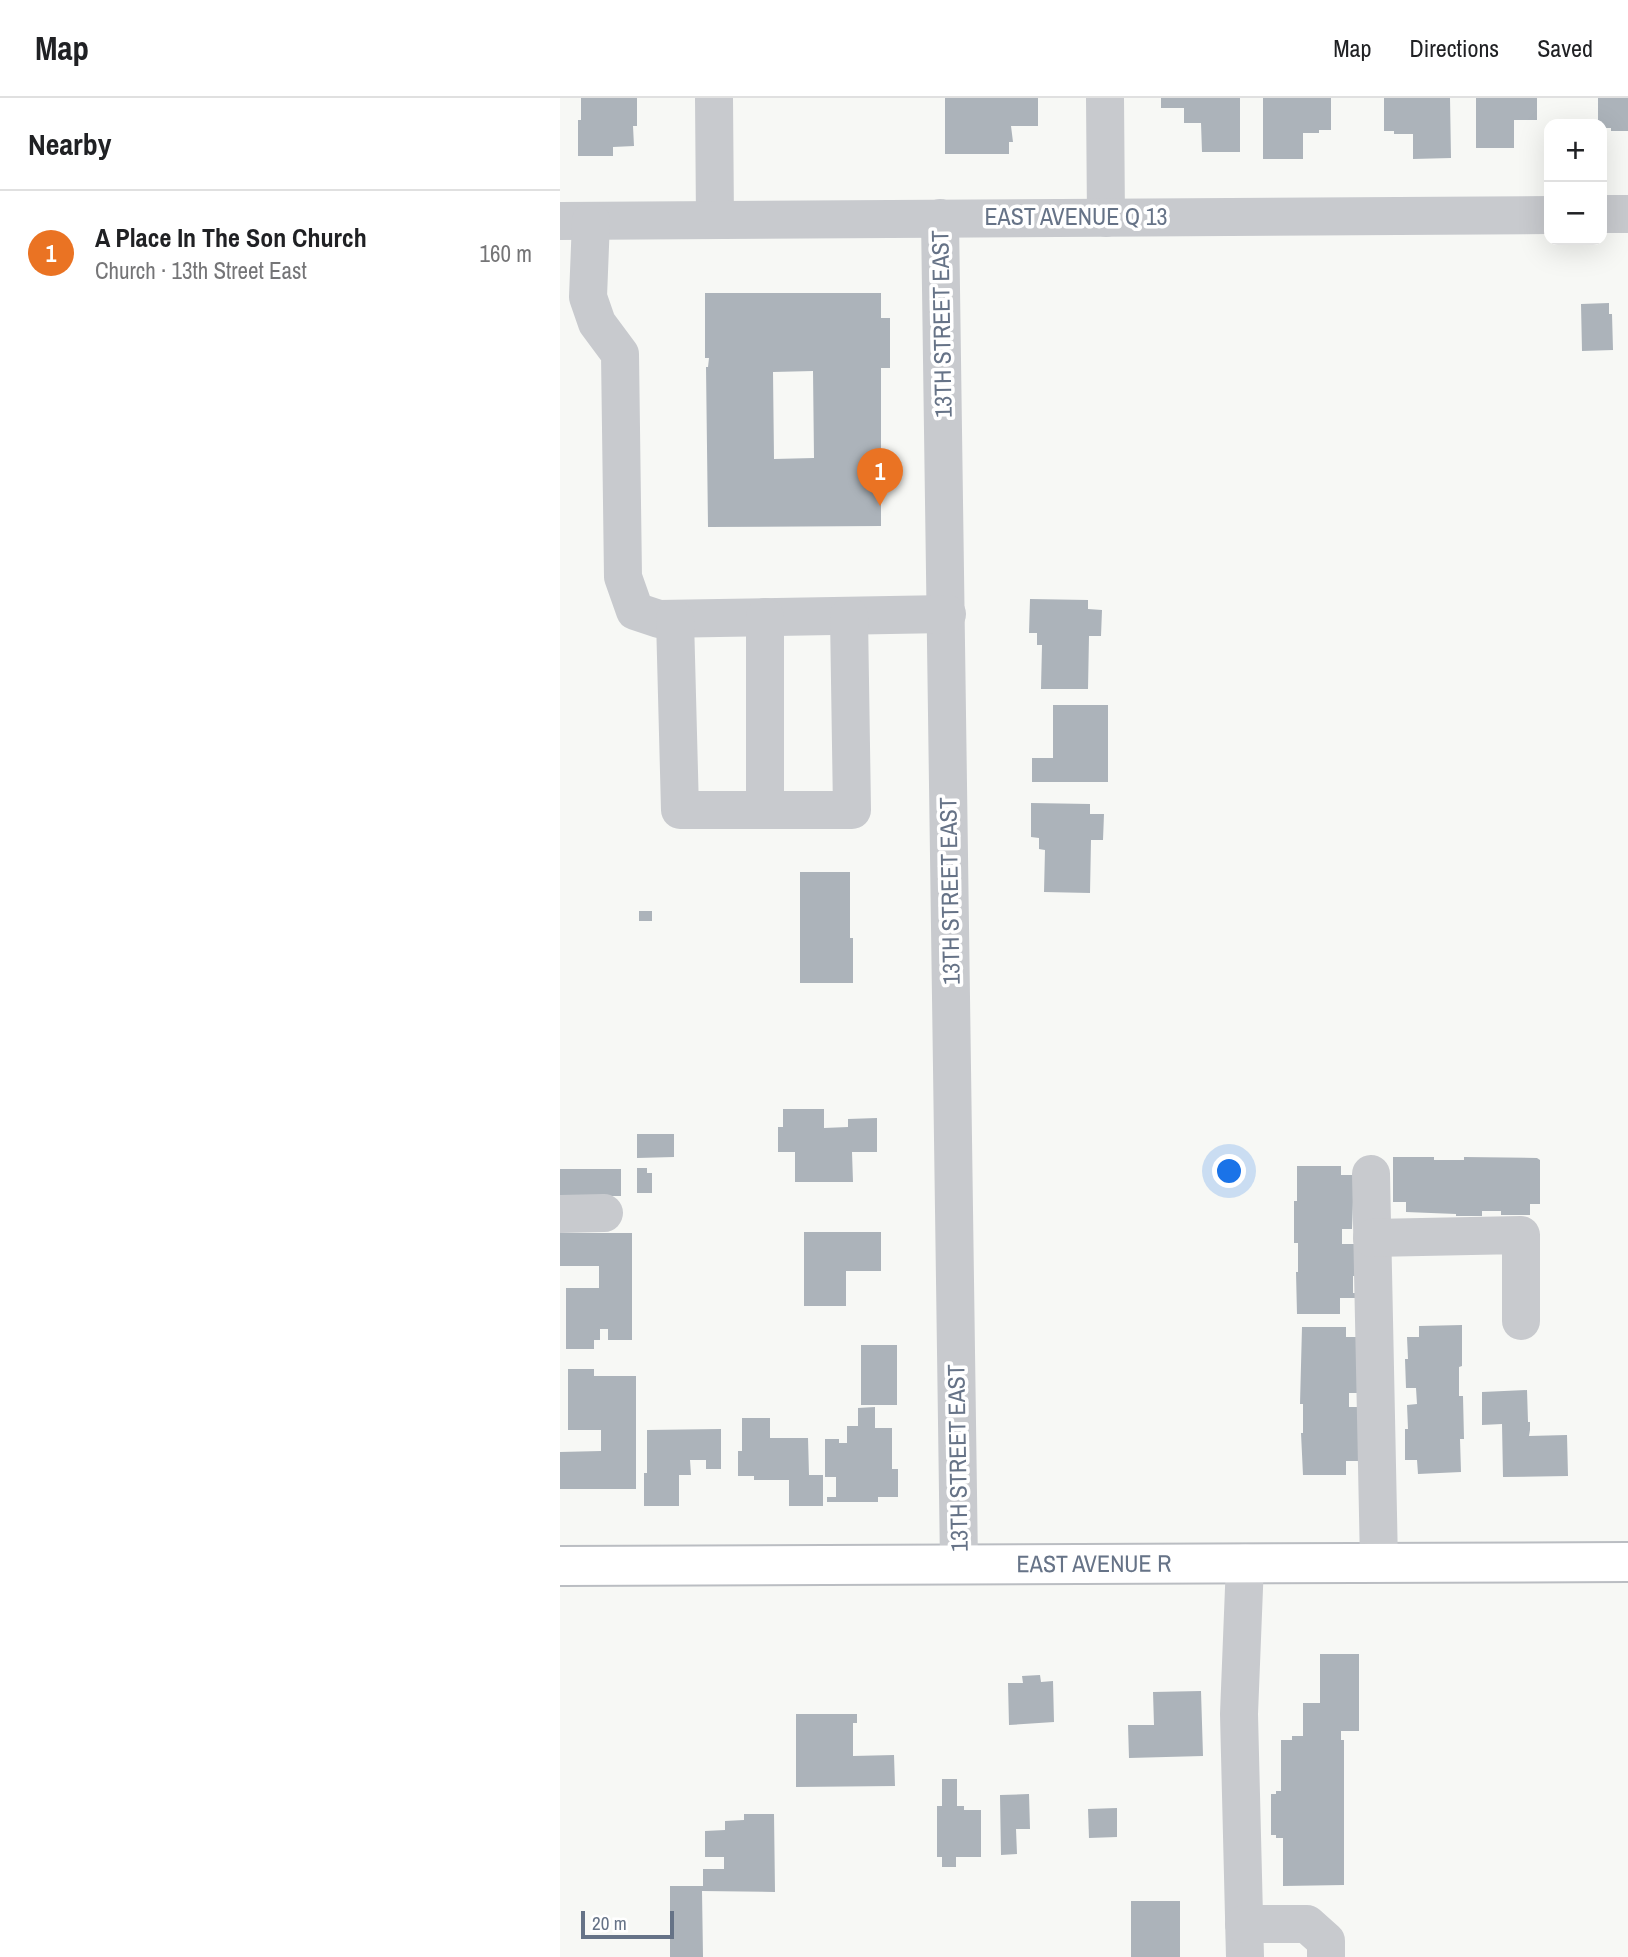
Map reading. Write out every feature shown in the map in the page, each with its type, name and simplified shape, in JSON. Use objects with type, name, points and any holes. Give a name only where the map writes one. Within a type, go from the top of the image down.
[{"type":"main road","name":"EAST AVENUE R","points":[[560,1566],[1628,1562]]},
{"type":"street","points":[[714,98],[715,220]]},
{"type":"street","points":[[1105,98],[1106,218]]},
{"type":"street","points":[[1607,214],[1628,214]]},
{"type":"street","name":"EAST AVENUE Q 13","points":[[576,221],[1544,215]]},
{"type":"street","name":"13TH STREET EAST","points":[[940,218],[959,1564]]},
{"type":"street","points":[[576,221],[588,297],[597,323],[620,354],[623,577],[635,611],[659,619],[947,614]]},
{"type":"street","points":[[675,619],[680,810],[852,810],[849,616]]},
{"type":"street","points":[[765,617],[765,810]]},
{"type":"street","points":[[1371,1174],[1379,1563]]},
{"type":"street","points":[[560,1214],[604,1213]]},
{"type":"street","points":[[1372,1238],[1521,1235],[1521,1321]]},
{"type":"street","points":[[1245,1563],[1239,1714],[1245,1940],[1307,1924],[1326,1941],[1326,1957]]},
{"type":"building","points":[[581,98],[637,98],[637,126],[633,126],[634,146],[613,147],[613,156],[578,156]]},
{"type":"building","points":[[945,98],[1038,98],[1038,126],[1011,126],[1013,142],[1009,142],[1009,154],[945,154]]},
{"type":"building","points":[[1161,98],[1240,98],[1240,152],[1202,152],[1201,123],[1184,123],[1184,108],[1161,108]]},
{"type":"building","points":[[1263,98],[1331,98],[1331,130],[1303,133],[1303,159],[1263,159]]},
{"type":"building","points":[[1384,98],[1450,98],[1451,158],[1413,159],[1413,134],[1384,131]]},
{"type":"building","points":[[1476,98],[1537,98],[1537,120],[1514,120],[1514,148],[1476,148]]},
{"type":"building","points":[[1598,98],[1628,98],[1628,131],[1611,131],[1611,128],[1607,128],[1607,119],[1598,119]]},
{"type":"building","points":[[705,293],[881,293],[881,318],[890,318],[890,368],[881,368],[881,526],[708,527],[706,367],[709,358],[705,358]],"holes":[[[813,371],[814,458],[774,459],[773,372]]]},
{"type":"building","points":[[1609,303],[1613,350],[1582,351],[1581,304]]},
{"type":"building","points":[[1030,599],[1088,600],[1088,609],[1102,610],[1101,636],[1089,636],[1088,689],[1041,689],[1042,645],[1037,645],[1037,633],[1029,633]]},
{"type":"building","points":[[1053,705],[1108,705],[1108,782],[1032,782],[1032,758],[1053,758]]},
{"type":"building","points":[[1031,803],[1090,804],[1090,814],[1104,814],[1103,840],[1091,840],[1090,893],[1044,892],[1045,850],[1039,849],[1039,838],[1031,837]]},
{"type":"building","points":[[800,872],[850,872],[853,983],[800,983]]},
{"type":"building","points":[[639,911],[652,911],[652,921],[639,921]]},
{"type":"building","points":[[783,1109],[824,1109],[824,1128],[848,1127],[848,1119],[877,1118],[877,1152],[852,1152],[853,1182],[795,1182],[795,1152],[778,1152],[778,1127],[783,1127]]},
{"type":"building","points":[[637,1134],[674,1134],[674,1157],[637,1158]]},
{"type":"building","points":[[1393,1157],[1434,1157],[1434,1160],[1464,1160],[1464,1157],[1537,1158],[1540,1160],[1540,1204],[1530,1204],[1530,1215],[1501,1215],[1501,1211],[1482,1211],[1482,1216],[1406,1212],[1406,1202],[1393,1202]]},
{"type":"building","points":[[1297,1166],[1341,1166],[1341,1175],[1354,1175],[1352,1229],[1342,1229],[1342,1244],[1356,1244],[1356,1276],[1353,1276],[1355,1298],[1340,1298],[1340,1314],[1297,1314],[1298,1243],[1294,1243],[1294,1201],[1297,1201]]},
{"type":"building","points":[[637,1168],[647,1168],[647,1173],[652,1173],[652,1193],[637,1193]]},
{"type":"building","points":[[560,1169],[621,1169],[621,1196],[560,1196]]},
{"type":"building","points":[[804,1232],[881,1232],[881,1271],[846,1271],[846,1306],[804,1306]]},
{"type":"building","points":[[560,1233],[632,1233],[632,1340],[608,1340],[608,1329],[600,1329],[600,1340],[594,1340],[594,1349],[566,1349],[566,1288],[599,1288],[599,1266],[560,1266]]},
{"type":"building","points":[[1462,1325],[1459,1396],[1463,1396],[1464,1439],[1460,1439],[1461,1472],[1418,1474],[1417,1460],[1405,1460],[1407,1405],[1417,1404],[1416,1388],[1406,1388],[1407,1337],[1419,1337],[1419,1326]]},
{"type":"building","points":[[1302,1327],[1346,1327],[1346,1337],[1359,1337],[1357,1393],[1349,1393],[1349,1407],[1360,1407],[1358,1461],[1346,1461],[1346,1475],[1303,1475],[1303,1404],[1300,1404]]},
{"type":"building","points":[[861,1345],[897,1345],[897,1405],[861,1405]]},
{"type":"building","points":[[568,1369],[594,1369],[594,1376],[636,1376],[636,1489],[560,1489],[560,1452],[601,1451],[601,1430],[568,1430]]},
{"type":"building","points":[[1527,1390],[1529,1436],[1567,1435],[1568,1476],[1503,1477],[1502,1424],[1482,1425],[1482,1392]]},
{"type":"building","points":[[875,1407],[875,1428],[892,1428],[892,1469],[898,1469],[898,1497],[878,1497],[878,1502],[827,1502],[827,1497],[836,1497],[836,1477],[825,1477],[825,1439],[839,1439],[839,1443],[847,1443],[847,1426],[858,1426],[858,1408]]},
{"type":"building","points":[[742,1418],[770,1418],[770,1438],[808,1438],[809,1475],[823,1475],[823,1506],[789,1506],[789,1480],[754,1480],[754,1476],[738,1476],[738,1451],[742,1451]]},
{"type":"building","points":[[721,1429],[721,1469],[706,1469],[706,1460],[690,1460],[691,1475],[679,1475],[679,1506],[644,1506],[647,1430]]},
{"type":"building","points":[[1320,1654],[1359,1654],[1359,1731],[1341,1731],[1341,1740],[1344,1740],[1344,1885],[1283,1886],[1283,1838],[1271,1835],[1271,1794],[1281,1791],[1281,1740],[1303,1736],[1303,1703],[1320,1703]]},
{"type":"building","points":[[1040,1675],[1041,1682],[1053,1681],[1054,1722],[1009,1725],[1008,1683],[1023,1683],[1022,1676]]},
{"type":"building","points":[[1201,1691],[1203,1756],[1129,1758],[1128,1725],[1154,1725],[1153,1692]]},
{"type":"building","points":[[796,1714],[857,1714],[857,1723],[853,1723],[853,1756],[894,1755],[895,1786],[796,1787]]},
{"type":"building","points":[[942,1779],[957,1779],[957,1806],[964,1806],[964,1810],[981,1810],[981,1857],[956,1857],[956,1867],[942,1867],[942,1857],[937,1857],[937,1806],[942,1806]]},
{"type":"building","points":[[1029,1794],[1030,1829],[1016,1829],[1017,1854],[1001,1855],[1000,1795]]},
{"type":"building","points":[[1117,1808],[1117,1837],[1089,1838],[1088,1809]]},
{"type":"building","points":[[744,1814],[774,1814],[775,1892],[702,1891],[703,1957],[670,1957],[670,1886],[703,1886],[703,1869],[724,1869],[724,1857],[705,1857],[705,1831],[725,1830],[725,1821],[744,1820]]},
{"type":"building","points":[[1131,1901],[1180,1901],[1180,1957],[1131,1957]]},
{"type":"place","name":"A Place In The Son Church","points":[[880,506]]}]
